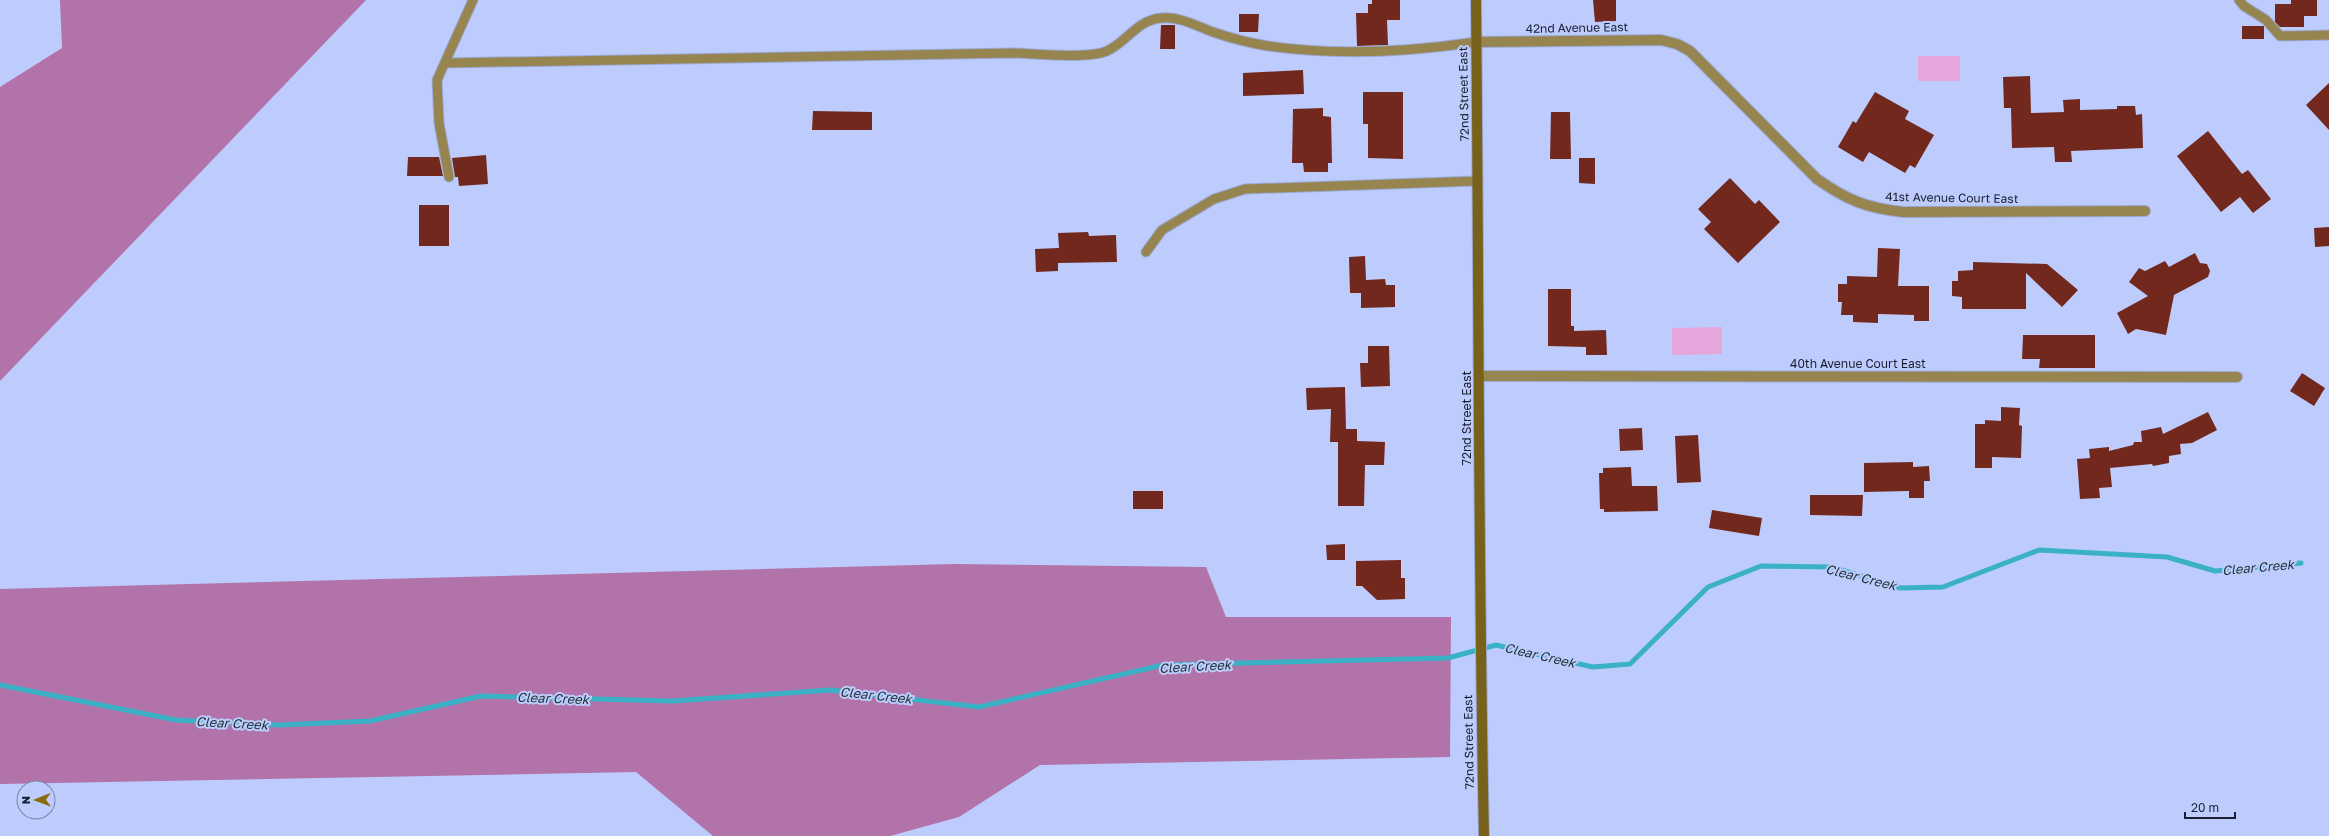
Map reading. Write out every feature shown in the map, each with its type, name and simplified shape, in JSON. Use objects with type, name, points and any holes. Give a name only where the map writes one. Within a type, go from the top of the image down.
[{"type":"main road","name":"72nd Street East","points":[[1476,0],[1480,376],[1480,615],[1484,836]]},
{"type":"street","name":"42nd Avenue East","points":[[1476,42],[1661,40],[1677,44]]},
{"type":"street","name":"41st Avenue Court East","points":[[1677,44],[1690,51],[1817,179],[1839,195],[1858,204],[1879,210],[1903,212],[2145,211]]},
{"type":"street","name":"40th Avenue Court East","points":[[1480,376],[2237,377]]},
{"type":"lane","points":[[449,176],[439,123],[438,80],[473,0]]},
{"type":"lane","points":[[2239,0],[2244,6],[2266,20],[2280,36],[2329,35]]},
{"type":"lane","points":[[445,64],[1082,54],[1107,51],[1141,25],[1161,18],[1190,22],[1213,32],[1268,46],[1335,51],[1440,48],[1476,42]]},
{"type":"lane","points":[[1146,252],[1162,230],[1214,199],[1245,189],[1478,181]]},
{"type":"shaded area","points":[[60,0],[366,0],[0,381],[0,87],[62,48]]},
{"type":"shaded area","points":[[1918,56],[1960,56],[1960,81],[1918,81]]},
{"type":"shaded area","points":[[1722,327],[1722,354],[1672,355],[1672,328]]},
{"type":"shaded area","points":[[954,564],[1206,567],[1226,617],[1451,617],[1450,757],[1040,765],[959,817],[890,836],[713,836],[636,772],[56,783],[56,780],[16,780],[16,784],[0,784],[0,589]]},
{"type":"building","points":[[1372,0],[1400,0],[1400,20],[1387,20],[1388,45],[1357,46],[1356,13],[1368,13],[1368,4],[1372,4]]},
{"type":"building","points":[[1593,0],[1616,0],[1616,21],[1595,22]]},
{"type":"building","points":[[2291,0],[2317,0],[2317,16],[2304,16],[2304,27],[2280,27],[2275,22],[2275,4],[2291,4]]},
{"type":"building","points":[[1239,14],[1259,14],[1258,32],[1239,32]]},
{"type":"building","points":[[1161,25],[1175,25],[1175,49],[1160,49]]},
{"type":"building","points":[[2242,26],[2264,26],[2264,39],[2242,39]]},
{"type":"building","points":[[1303,70],[1304,94],[1243,96],[1243,73]]},
{"type":"building","points":[[2030,76],[2031,113],[2064,112],[2063,100],[2080,99],[2080,110],[2117,109],[2117,106],[2135,106],[2136,115],[2142,114],[2143,148],[2071,151],[2072,162],[2055,162],[2054,147],[2012,148],[2011,108],[2004,108],[2003,77]]},
{"type":"building","points":[[2329,83],[2329,130],[2306,105]]},
{"type":"building","points":[[1363,92],[1403,92],[1403,159],[1368,158],[1368,124],[1363,124]]},
{"type":"building","points":[[1875,92],[1909,111],[1905,119],[1934,135],[1915,168],[1910,165],[1905,173],[1869,152],[1863,162],[1838,147],[1853,121],[1856,123]]},
{"type":"building","points":[[1323,108],[1323,116],[1331,117],[1332,163],[1328,163],[1328,172],[1304,172],[1303,163],[1292,163],[1293,109]]},
{"type":"building","points":[[813,111],[872,112],[872,130],[812,130]]},
{"type":"building","points":[[1551,112],[1570,112],[1571,159],[1550,159]]},
{"type":"building","points":[[2208,131],[2242,174],[2248,170],[2271,199],[2253,213],[2240,197],[2221,212],[2177,156]]},
{"type":"building","points":[[486,155],[488,184],[459,186],[458,177],[455,177],[452,158]]},
{"type":"building","points":[[408,157],[439,157],[443,176],[407,176]]},
{"type":"building","points":[[1579,158],[1595,158],[1595,184],[1579,183]]},
{"type":"building","points":[[1730,178],[1755,204],[1759,200],[1780,222],[1738,263],[1704,229],[1711,222],[1698,209]]},
{"type":"building","points":[[419,205],[449,205],[449,246],[419,246]]},
{"type":"building","points":[[2329,227],[2329,246],[2315,247],[2314,228]]},
{"type":"building","points":[[1088,232],[1089,236],[1116,235],[1117,262],[1058,263],[1058,271],[1036,272],[1035,249],[1059,248],[1058,233]]},
{"type":"building","points":[[1878,248],[1900,249],[1898,286],[1929,286],[1929,321],[1914,321],[1914,315],[1878,314],[1878,323],[1853,322],[1853,315],[1841,315],[1842,302],[1838,302],[1838,284],[1847,284],[1847,276],[1877,277]]},
{"type":"building","points":[[2195,253],[2200,263],[2207,264],[2210,271],[2208,277],[2174,295],[2166,335],[2136,329],[2128,334],[2117,313],[2148,296],[2129,282],[2139,268],[2145,271],[2165,261],[2169,267]]},
{"type":"building","points":[[1365,256],[1366,280],[1385,279],[1386,285],[1395,285],[1395,307],[1361,308],[1361,293],[1350,293],[1349,257]]},
{"type":"building","points":[[1973,262],[2047,264],[2078,290],[2062,307],[2026,273],[2026,309],[1962,309],[1962,297],[1952,296],[1952,281],[1958,281],[1958,271],[1973,270]]},
{"type":"building","points":[[1548,289],[1571,289],[1571,326],[1574,326],[1574,331],[1606,330],[1607,355],[1586,355],[1586,347],[1548,346]]},
{"type":"building","points":[[2023,335],[2095,335],[2095,368],[2039,368],[2040,359],[2022,359]]},
{"type":"building","points":[[1368,346],[1389,346],[1390,386],[1361,387],[1360,363],[1368,363]]},
{"type":"building","points":[[2302,373],[2325,388],[2314,406],[2290,391]]},
{"type":"building","points":[[1345,387],[1346,429],[1357,429],[1357,441],[1385,442],[1384,465],[1365,465],[1364,506],[1338,506],[1338,442],[1330,442],[1331,409],[1307,410],[1306,388]]},
{"type":"building","points":[[2001,407],[2020,408],[2019,425],[2022,426],[2021,458],[1992,457],[1992,468],[1975,468],[1975,424],[1985,424],[1985,420],[2001,421]]},
{"type":"building","points":[[2208,412],[2217,430],[2192,443],[2180,444],[2181,454],[2169,456],[2169,463],[2153,466],[2152,464],[2110,468],[2112,487],[2099,488],[2100,498],[2080,499],[2077,459],[2090,458],[2089,449],[2109,447],[2109,451],[2133,445],[2134,442],[2142,442],[2141,431],[2161,427],[2163,434]]},
{"type":"building","points":[[1642,428],[1643,450],[1620,451],[1619,429]]},
{"type":"building","points":[[1698,435],[1701,482],[1677,483],[1675,436]]},
{"type":"building","points":[[1913,462],[1913,467],[1929,466],[1930,481],[1924,481],[1924,498],[1909,498],[1909,491],[1864,492],[1864,463]]},
{"type":"building","points":[[1631,467],[1632,486],[1657,486],[1658,511],[1604,512],[1604,509],[1600,509],[1599,473],[1603,473],[1603,468]]},
{"type":"building","points":[[1133,491],[1163,491],[1163,509],[1133,509]]},
{"type":"building","points":[[1810,495],[1863,495],[1862,516],[1810,515]]},
{"type":"building","points":[[1712,510],[1762,518],[1759,536],[1709,528]]},
{"type":"building","points":[[1345,544],[1345,560],[1327,560],[1326,545]]},
{"type":"building","points":[[1401,560],[1401,578],[1405,578],[1405,599],[1377,600],[1362,586],[1356,586],[1356,561]]},
{"type":"waterway","name":"Clear Creek","points":[[0,685],[176,720],[279,725],[370,721],[481,696],[673,701],[830,690],[979,707],[1163,665],[1448,658],[1496,645],[1593,667],[1630,664],[1708,587],[1761,566],[1832,567],[1900,588],[1943,587],[2039,550],[2167,557],[2215,571],[2301,563]]}]
